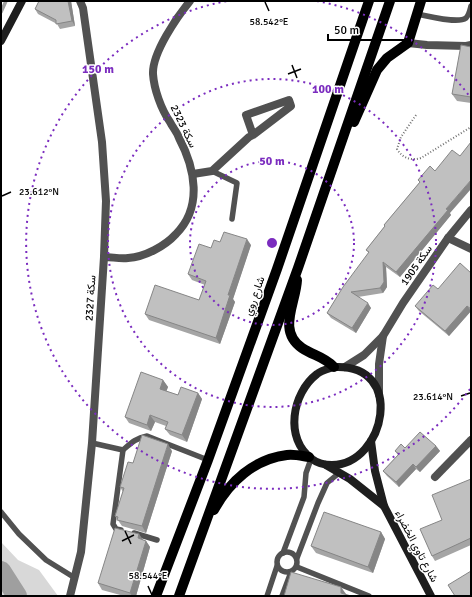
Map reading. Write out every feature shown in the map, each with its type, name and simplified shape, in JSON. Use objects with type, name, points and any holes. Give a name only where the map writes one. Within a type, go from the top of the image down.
[{"type":"main road","name":"شارع روي","points":[[156,596],[208,460],[274,276],[369,1]]},
{"type":"main road","points":[[179,596],[298,268],[390,1]]},
{"type":"main road","points":[[338,152],[355,121],[377,70],[387,58],[408,43],[421,1]]},
{"type":"main road","points":[[298,268],[297,290],[288,320],[290,333],[296,343],[303,349],[327,360],[334,367]]},
{"type":"main road","points":[[200,536],[217,505],[232,485],[246,470],[264,461],[282,456],[288,455],[310,458]]},
{"type":"street","points":[[1,41],[22,1]]},
{"type":"street","name":"سكة 2327","points":[[70,596],[81,552],[92,443],[104,257],[106,201],[102,142],[83,8],[80,1]]},
{"type":"street","name":"سكة 2323","points":[[104,257],[129,258],[151,252],[167,244],[188,218],[192,206],[194,190],[193,174],[179,137],[161,104],[155,85],[153,72],[164,38],[190,1]]},
{"type":"street","points":[[408,43],[427,45],[471,45]]},
{"type":"street","points":[[193,174],[212,171],[253,134],[291,106],[289,100],[246,115],[253,134]]},
{"type":"street","name":"سكة 1905","points":[[345,367],[364,356],[383,336],[403,303],[448,238],[471,210]]},
{"type":"street","points":[[448,238],[471,249]]},
{"type":"street","name":"سكة 1905","points":[[379,395],[379,364],[383,336]]},
{"type":"street","points":[[334,367],[345,367],[366,374],[376,384],[379,395],[379,420],[371,441],[361,452],[346,463],[326,465],[310,458],[304,452],[296,434],[294,422],[295,409],[299,397],[307,384],[317,374],[334,367]]},
{"type":"street","points":[[435,477],[471,440]]},
{"type":"street","name":"شارع تاوي الخضراء","points":[[371,441],[375,471],[384,506],[430,596]]},
{"type":"street","name":"شارع تاوي الخضراء","points":[[326,465],[350,479],[384,506]]},
{"type":"lane","points":[[417,14],[457,20],[464,19],[467,16],[471,6]]},
{"type":"lane","points":[[212,171],[237,183],[232,219]]},
{"type":"lane","points":[[157,540],[116,529],[113,524],[123,450],[133,441],[146,436],[208,460]]},
{"type":"lane","points":[[92,443],[123,450]]},
{"type":"lane","points":[[267,596],[277,566],[276,563],[278,557],[283,553],[304,497],[306,473],[310,458]]},
{"type":"lane","points":[[297,567],[297,558],[318,503],[327,483],[339,473]]},
{"type":"lane","points":[[1,512],[19,534],[46,560],[75,578]]},
{"type":"lane","points":[[283,553],[292,553],[297,558]]},
{"type":"lane","points":[[277,566],[281,572],[291,572]]},
{"type":"lane","points":[[282,596],[291,572],[297,567]]},
{"type":"lane","points":[[297,567],[369,596]]},
{"type":"path","points":[[416,114],[401,137],[397,149],[400,154],[408,159],[415,160],[421,158],[471,127]]},
{"type":"shaded area","points":[[1,542],[18,560],[39,570],[58,596],[1,596]]},
{"type":"building","points":[[39,1],[68,1],[72,21],[56,24],[56,20],[35,9]]},
{"type":"building","points":[[461,45],[471,47],[471,97],[452,94]]},
{"type":"building","points":[[471,142],[471,180],[396,272],[383,262],[384,282],[380,288],[351,292],[368,303],[352,328],[327,313],[343,287],[369,252],[366,250],[385,226],[384,225],[420,182],[418,180],[430,166],[435,171],[452,150],[460,156]]},
{"type":"building","points":[[224,232],[247,239],[228,295],[230,295],[216,338],[145,314],[155,285],[199,300],[206,281],[188,274],[199,244],[211,248],[214,240],[220,242]]},
{"type":"building","points":[[460,263],[471,273],[471,309],[467,306],[445,331],[415,306],[433,285],[438,289]]},
{"type":"building","points":[[141,372],[163,380],[160,389],[178,395],[181,387],[198,393],[182,435],[165,429],[168,422],[150,415],[147,425],[125,417]]},
{"type":"building","points":[[420,432],[436,446],[416,467],[413,464],[396,482],[383,471],[399,454],[395,451],[401,444],[405,448]]},
{"type":"building","points":[[142,435],[168,444],[142,526],[117,520],[118,517],[115,516],[124,488],[120,487],[128,462],[133,463]]},
{"type":"building","points":[[471,479],[471,538],[432,556],[420,529],[442,520],[432,495]]},
{"type":"building","points":[[324,512],[381,532],[368,567],[311,546]]},
{"type":"building","points":[[115,528],[139,534],[138,538],[146,541],[130,593],[98,583]]},
{"type":"building","points":[[471,571],[471,596],[455,596],[448,585]]},
{"type":"building","points":[[291,572],[341,587],[341,593],[351,596],[284,596]]},
{"type":"waterway","points":[[1,12],[6,1]]},
{"type":"waterway","points":[[1,571],[17,596]]}]
